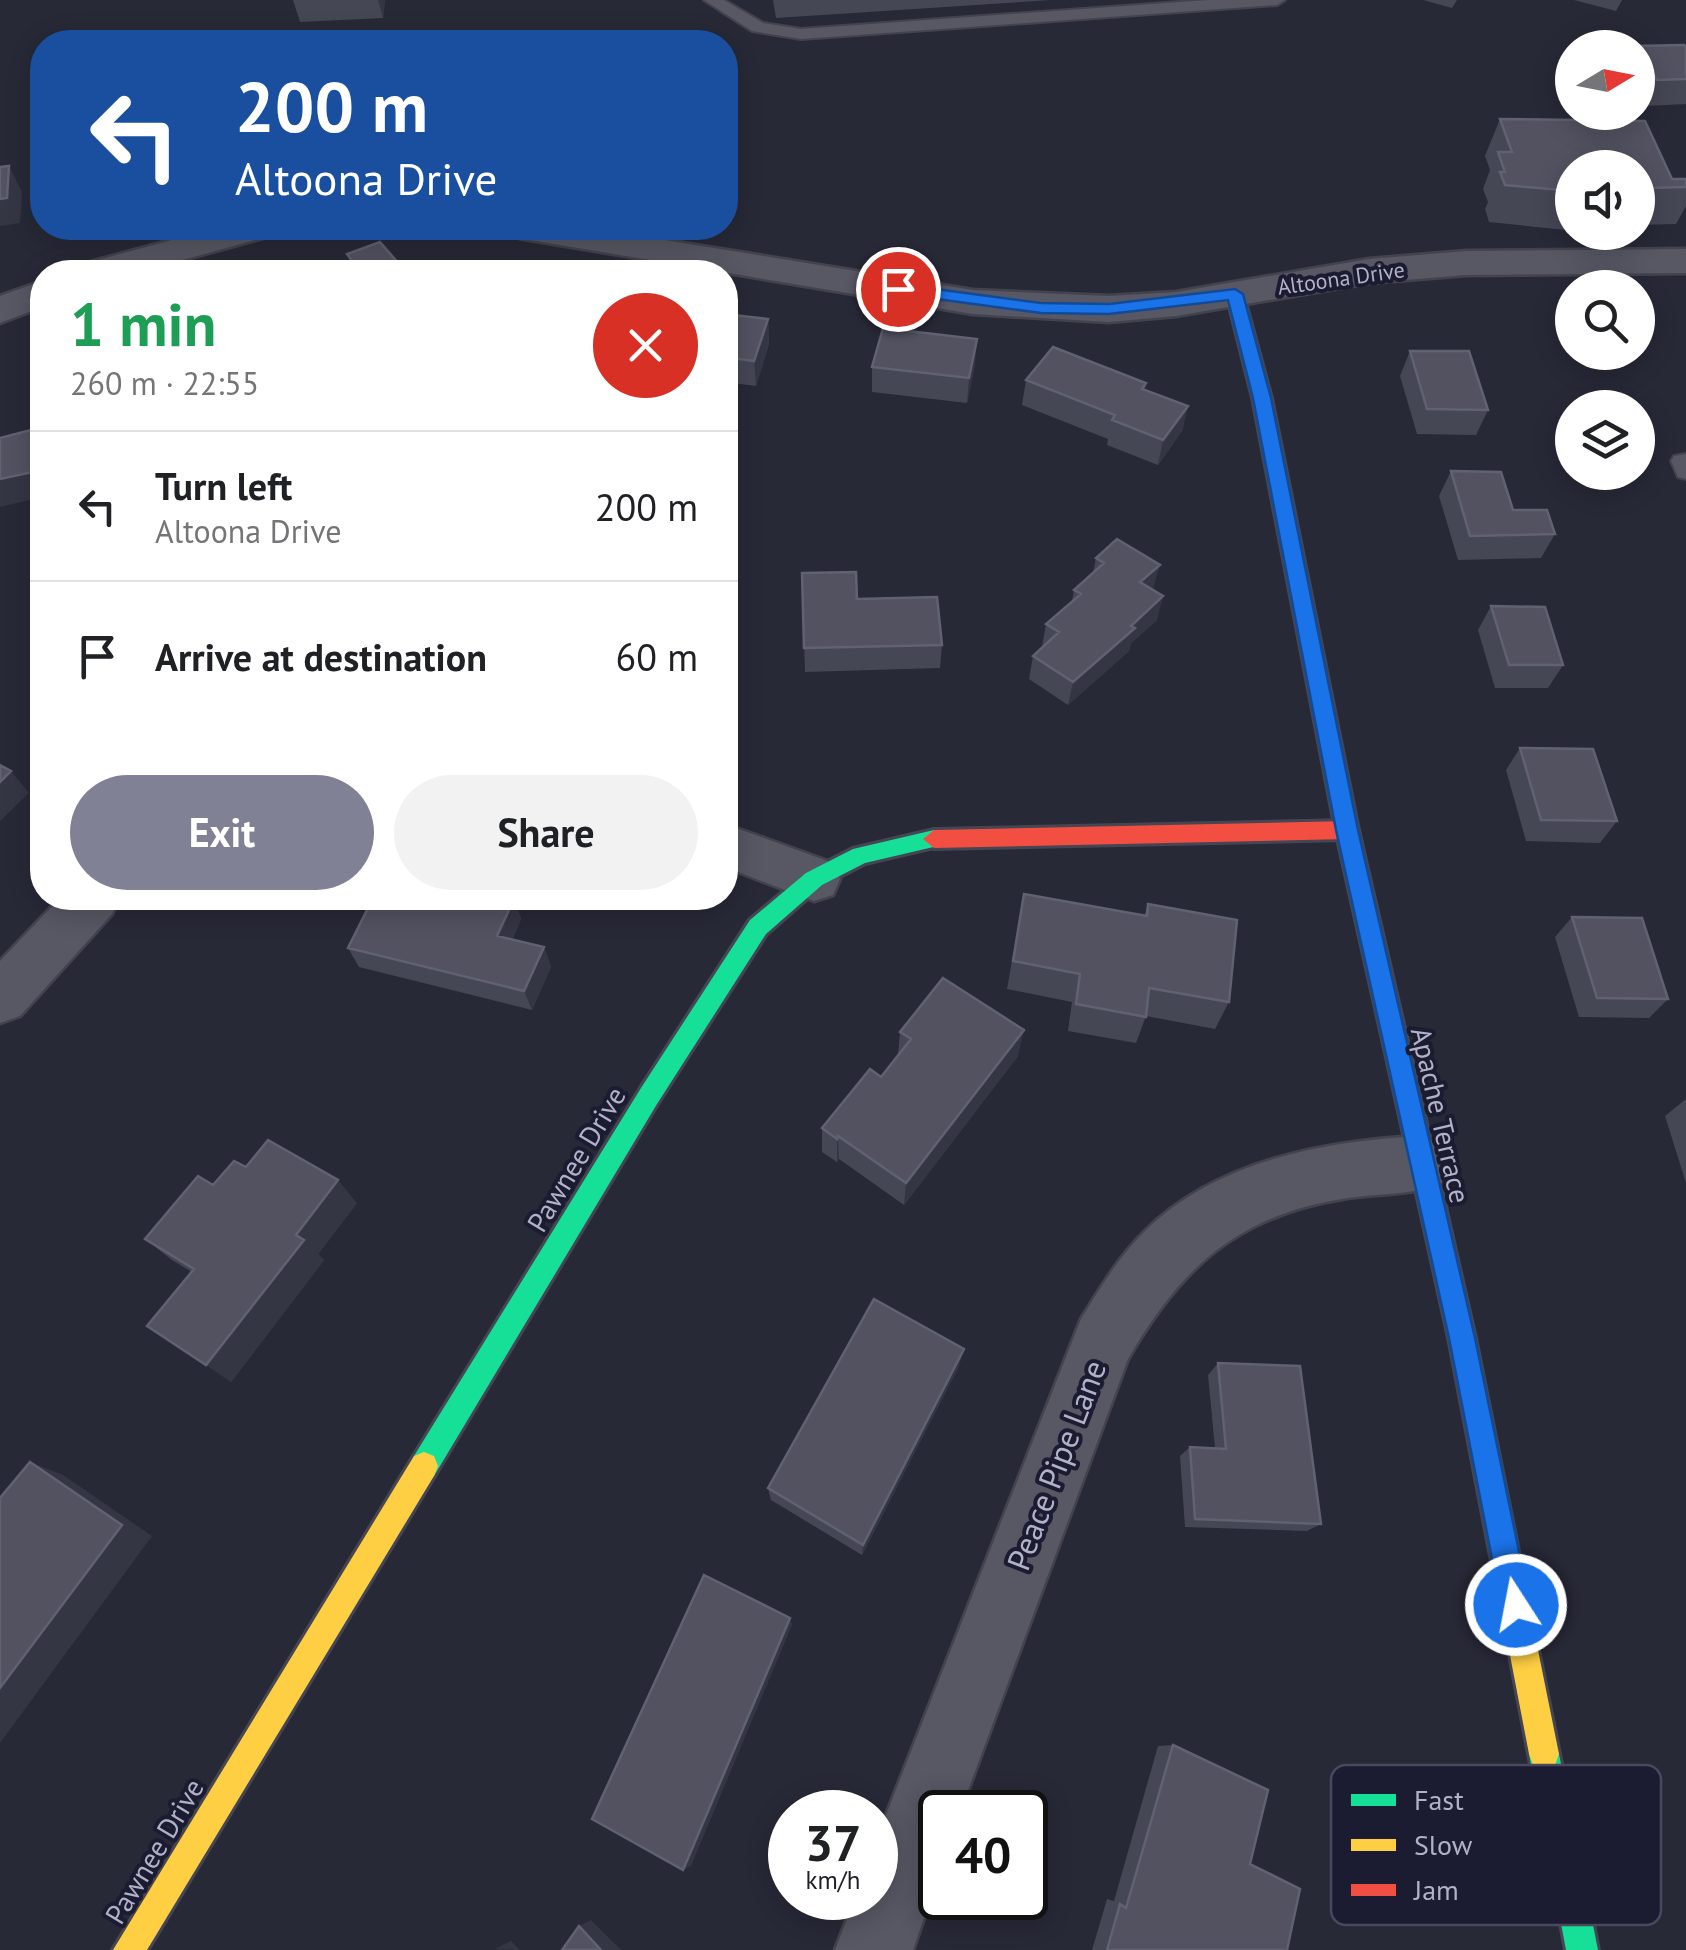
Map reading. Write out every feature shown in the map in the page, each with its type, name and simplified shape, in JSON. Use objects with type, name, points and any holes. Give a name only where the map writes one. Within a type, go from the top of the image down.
[{"type":"street","points":[[141,260],[213,240]]},
{"type":"street","name":"Altoona Drive","points":[[597,240],[718,260]]},
{"type":"street","name":"Altoona Drive","points":[[738,263],[973,302],[1109,309],[1235,294],[1368,271],[1466,263],[1686,261]]},
{"type":"street","name":"Apache Terrace","points":[[1235,294],[1262,398],[1347,830],[1462,1338],[1546,1765]]},
{"type":"street","points":[[0,310],[30,298]]},
{"type":"street","name":"Pawnee Drive","points":[[129,1950],[650,1096],[758,927],[814,879],[860,856],[913,841],[956,836],[1347,830]]},
{"type":"street","points":[[738,850],[814,879]]},
{"type":"street","points":[[0,1000],[81,910]]},
{"type":"street","name":"Peace Pipe Lane","points":[[874,1950],[948,1744],[1103,1341],[1141,1280],[1190,1231],[1236,1201],[1304,1176],[1375,1164],[1420,1164]]},
{"type":"street","name":"Apache Terrace","points":[[1577,1925],[1582,1950]]},
{"type":"lane","points":[[712,0],[722,10],[758,27],[801,34],[1277,0]]},
{"type":"lane","points":[[1686,462],[1682,462],[1686,472]]},
{"type":"building","points":[[1655,46],[1686,47],[1686,79],[1657,80]]},
{"type":"building","points":[[1500,119],[1555,120],[1555,130],[1649,130],[1672,179],[1686,179],[1686,187],[1655,188],[1655,150],[1555,150],[1555,189],[1505,185],[1498,152],[1512,152]]},
{"type":"building","points":[[9,166],[7,198],[0,199],[0,167]]},
{"type":"building","points":[[380,242],[396,260],[351,260],[347,254]]},
{"type":"building","points":[[738,316],[768,319],[754,361],[738,359]]},
{"type":"building","points":[[883,328],[977,339],[969,378],[872,367]]},
{"type":"building","points":[[1053,347],[1146,383],[1142,389],[1188,406],[1163,440],[1112,420],[1115,415],[1026,380]]},
{"type":"building","points":[[1410,351],[1469,351],[1488,410],[1427,409]]},
{"type":"building","points":[[30,430],[30,473],[0,479],[0,438]]},
{"type":"building","points":[[1451,471],[1501,472],[1513,510],[1547,510],[1555,534],[1470,536]]},
{"type":"building","points":[[1117,539],[1160,565],[1140,582],[1163,596],[1131,626],[1135,628],[1073,682],[1033,656],[1059,632],[1046,624],[1081,594],[1074,590],[1104,563],[1096,558]]},
{"type":"building","points":[[856,572],[857,599],[937,597],[942,645],[804,648],[802,573]]},
{"type":"building","points":[[1491,606],[1545,607],[1563,665],[1509,665]]},
{"type":"building","points":[[1520,748],[1593,749],[1617,821],[1541,820]]},
{"type":"building","points":[[0,765],[11,771],[0,782]]},
{"type":"building","points":[[1024,894],[1147,916],[1148,904],[1237,920],[1229,1002],[1149,988],[1146,1017],[1076,1004],[1080,974],[1013,961]]},
{"type":"building","points":[[367,910],[509,910],[497,936],[544,947],[524,991],[348,948]]},
{"type":"building","points":[[1572,917],[1642,918],[1668,999],[1597,998]]},
{"type":"building","points":[[943,978],[1024,1030],[906,1183],[822,1128],[870,1069],[881,1077],[911,1039],[900,1032]]},
{"type":"building","points":[[268,1140],[338,1180],[296,1235],[304,1240],[206,1365],[147,1326],[194,1269],[145,1239],[198,1176],[213,1185],[234,1161],[246,1167]]},
{"type":"building","points":[[874,1299],[964,1349],[863,1545],[768,1488]]},
{"type":"building","points":[[1218,1363],[1300,1366],[1321,1524],[1195,1519],[1190,1447],[1226,1449]]},
{"type":"building","points":[[30,1462],[122,1525],[0,1688],[0,1498]]},
{"type":"building","points":[[704,1575],[790,1618],[683,1870],[592,1819]]},
{"type":"building","points":[[1173,1745],[1268,1790],[1250,1864],[1300,1889],[1287,1950],[1107,1950],[1120,1904],[1126,1908]]},
{"type":"building","points":[[579,1926],[601,1950],[562,1950]]},
{"type":"traffic: fast","points":[[1235,295],[1262,398],[1347,830],[1404,1080]]},
{"type":"traffic: fast","points":[[424,1466],[649,1096],[758,927],[814,879],[861,855],[934,839]]},
{"type":"traffic: fast","points":[[1544,1754],[1546,1765]]},
{"type":"traffic: fast","points":[[1577,1925],[1582,1950]]},
{"type":"traffic: slow","points":[[1404,1080],[1462,1338],[1544,1754]]},
{"type":"traffic: slow","points":[[129,1950],[424,1466]]},
{"type":"traffic: jam","points":[[934,839],[1347,830]]},
{"type":"route","points":[[898,289],[973,302],[1041,308],[1109,309],[1235,294],[1262,398],[1347,830],[1462,1338],[1516,1605]]}]
